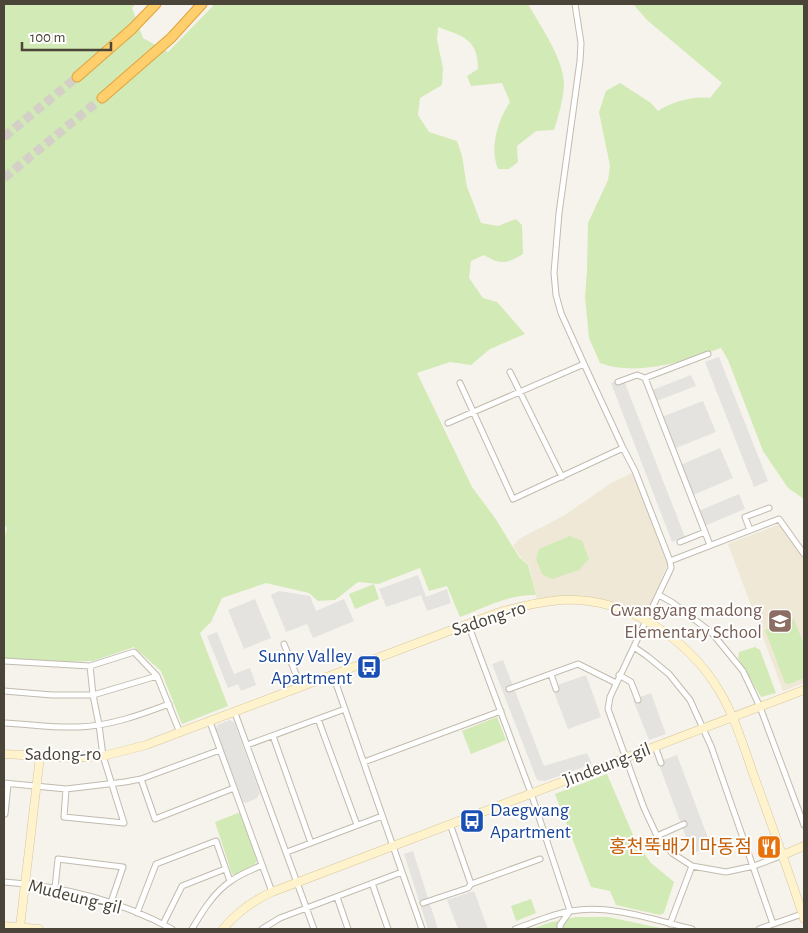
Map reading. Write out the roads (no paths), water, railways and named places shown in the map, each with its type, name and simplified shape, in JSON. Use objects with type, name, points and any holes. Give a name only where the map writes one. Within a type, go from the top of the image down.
[{"type":"highway","points":[[77,77],[132,29],[156,4]]},
{"type":"highway","points":[[102,98],[171,38],[202,4]]},
{"type":"street","points":[[575,4],[581,43],[580,61],[559,213],[554,273],[556,294],[561,313],[584,364],[623,448],[636,470],[671,568],[619,675],[610,697],[608,709],[644,808],[657,836],[672,853],[692,866],[726,872],[754,866],[804,846]]},
{"type":"street","points":[[645,378],[708,354]]},
{"type":"street","points":[[448,423],[584,364]]},
{"type":"street","points":[[510,372],[562,477]]},
{"type":"street","points":[[618,382],[637,374],[645,378],[710,545]]},
{"type":"street","points":[[460,383],[513,499],[623,448]]},
{"type":"street","points":[[750,530],[745,517],[769,508]]},
{"type":"street","points":[[670,561],[779,519],[804,554]]},
{"type":"street","points":[[680,542],[705,532]]},
{"type":"street","points":[[659,595],[673,603],[712,633],[743,671],[760,707],[804,825]]},
{"type":"street","name":"Sadong-ro","points":[[4,754],[74,758],[103,756],[146,745],[180,733],[468,624],[517,608],[562,600],[610,606],[647,620],[694,657],[712,679],[732,717],[783,855],[803,916]]},
{"type":"street","points":[[468,624],[531,793],[570,911]]},
{"type":"street","points":[[284,644],[301,687]]},
{"type":"street","points":[[634,647],[669,674],[690,700],[704,728],[773,924]]},
{"type":"street","points":[[4,661],[90,666],[134,652],[157,676],[180,733]]},
{"type":"street","points":[[509,690],[578,664],[616,683]]},
{"type":"street","points":[[66,788],[64,817],[124,823],[103,756],[90,666]]},
{"type":"street","points":[[551,674],[556,689]]},
{"type":"street","points":[[333,675],[422,929]]},
{"type":"street","points":[[619,675],[631,682],[638,700]]},
{"type":"street","points":[[4,691],[52,695],[93,695],[157,676]]},
{"type":"street","name":"Jindeung-gil","points":[[223,929],[245,906],[272,892],[804,690]]},
{"type":"street","points":[[4,723],[77,727],[99,725],[138,716],[169,704]]},
{"type":"street","points":[[247,745],[345,709]]},
{"type":"street","points":[[364,762],[501,711]]},
{"type":"street","points":[[234,713],[314,929]]},
{"type":"street","points":[[318,719],[357,825]]},
{"type":"street","points":[[210,722],[272,892]]},
{"type":"street","points":[[273,736],[311,843]]},
{"type":"street","points":[[655,746],[661,763]]},
{"type":"street","points":[[4,814],[6,784],[66,788],[112,784],[141,779],[220,750]]},
{"type":"street","points":[[20,928],[40,756]]},
{"type":"street","points":[[141,779],[155,819],[234,788]]},
{"type":"street","points":[[287,852],[382,816]]},
{"type":"street","points":[[450,824],[471,884]]},
{"type":"street","points":[[657,836],[684,824]]},
{"type":"street","points":[[137,913],[156,864],[216,841],[230,881]]},
{"type":"street","points":[[423,903],[468,888],[471,884],[540,858]]},
{"type":"street","points":[[55,888],[58,859],[123,867],[111,902]]},
{"type":"street","points":[[192,929],[214,896],[230,881],[262,865]]},
{"type":"street","points":[[670,924],[692,866]]},
{"type":"street","points":[[163,924],[182,886],[225,869]]},
{"type":"street","points":[[262,929],[273,922],[307,908],[402,872]]},
{"type":"street","name":"Mudeung-gil","points":[[4,882],[55,888],[111,902],[172,929]]},
{"type":"street","points":[[372,884],[388,929]]},
{"type":"street","points":[[337,897],[348,929]]},
{"type":"street","points":[[515,929],[570,911],[613,910],[692,929]]},
{"type":"street","points":[[560,929],[560,925],[570,911]]},
{"type":"street","points":[[759,929],[803,916]]},
{"type":"street","points":[[273,922],[276,929]]},
{"type":"street","points":[[4,926],[39,929]]},
{"type":"tunnel","points":[[4,137],[77,77]]},
{"type":"tunnel","points":[[4,178],[102,98]]},
{"type":"place","name":"Gwangyang madong Elementary School","points":[[780,621]]},
{"type":"place","name":"Sunny Valley Apartment","points":[[369,667]]},
{"type":"place","name":"Daegwang Apartment","points":[[472,821]]},
{"type":"place","name":"홍천뚝배기 마동점","points":[[769,847]]}]
